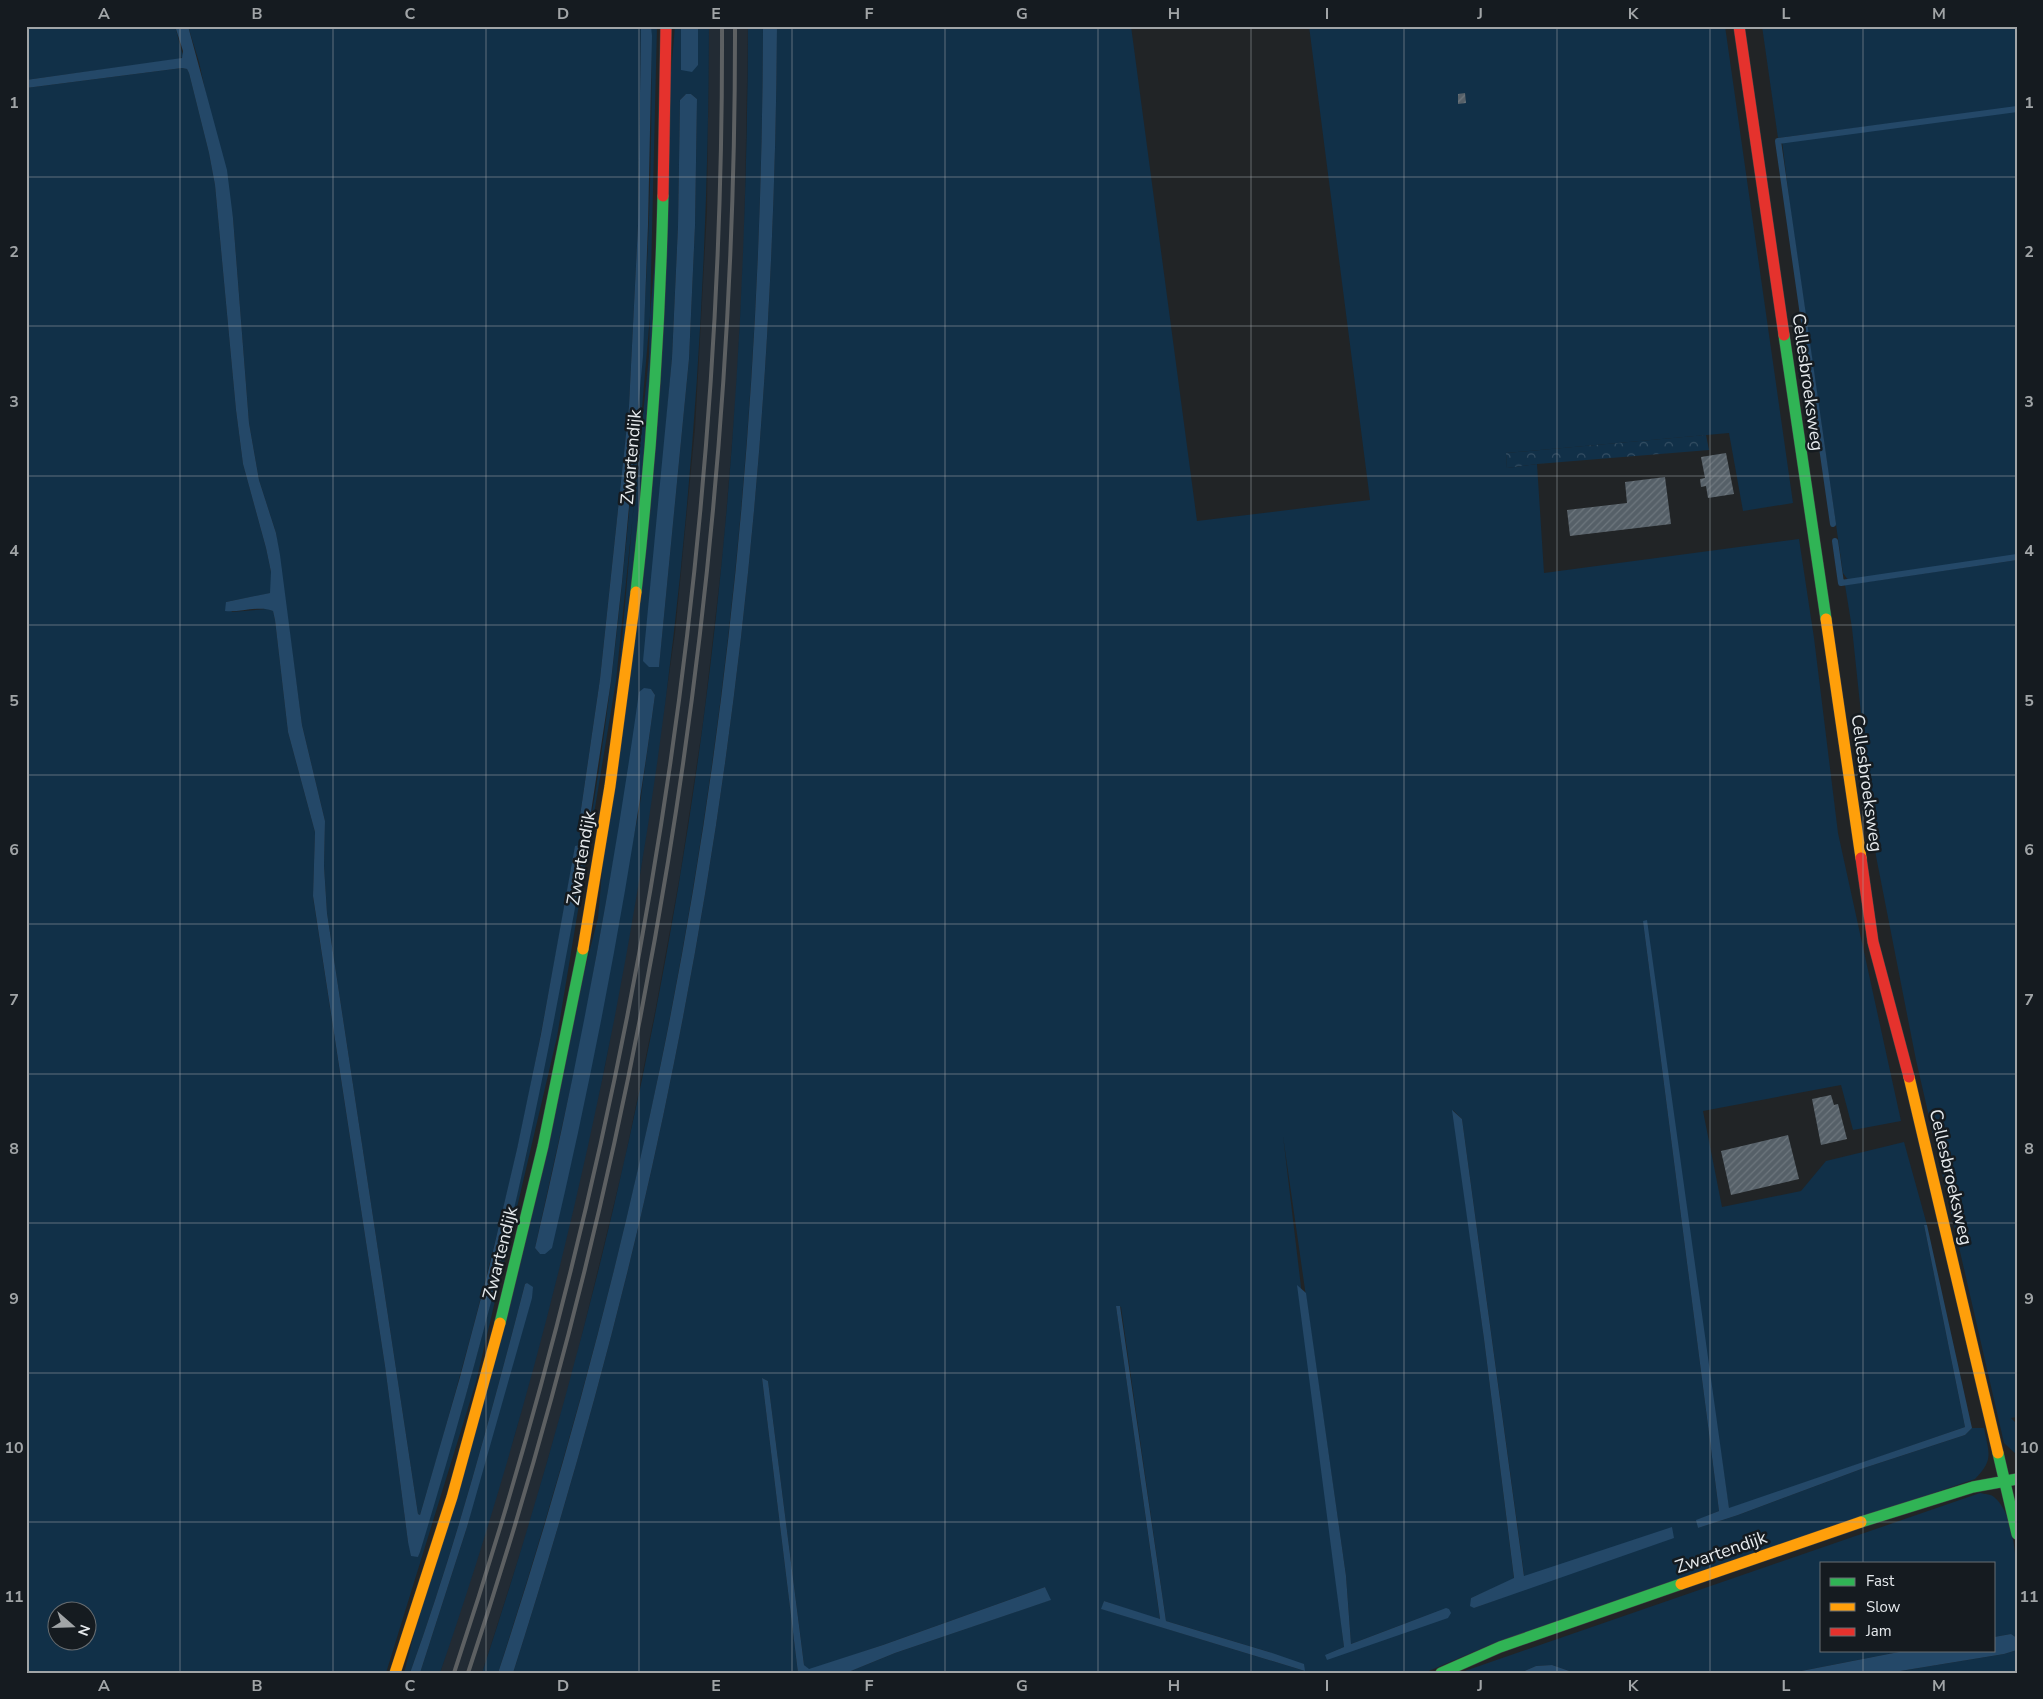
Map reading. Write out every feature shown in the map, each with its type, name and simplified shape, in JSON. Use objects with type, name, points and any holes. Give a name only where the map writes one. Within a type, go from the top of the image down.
[{"type":"street","name":"Zwartendijk","points":[[395,1673],[456,1484],[514,1274],[542,1155],[566,1039],[608,806],[637,584],[658,357],[664,226],[666,26]]},
{"type":"street","name":"Cellesbroeksweg","points":[[1739,26],[1873,942],[1918,1110],[2017,1534]]},
{"type":"street","name":"Zwartendijk","points":[[1441,1673],[1510,1644],[1865,1521],[1973,1487],[2017,1480]]},
{"type":"shaded area","points":[[175,26],[188,26],[227,170],[233,218],[249,423],[259,480],[276,533],[302,725],[325,821],[324,866],[327,913],[418,1514],[420,1515],[489,1268],[517,1149],[541,1034],[575,846],[586,847],[551,1037],[516,1202],[478,1353],[418,1557],[411,1556],[408,1542],[385,1366],[313,896],[315,832],[288,732],[275,620],[273,611],[268,609],[225,611],[226,602],[270,593],[271,572],[243,464],[236,410],[215,185],[189,73],[187,69],[182,68],[26,88],[26,80],[182,58],[183,51]]},
{"type":"shaded area","points":[[641,26],[651,26],[652,36],[643,356],[611,681],[589,825],[586,828],[581,828],[579,823],[600,679],[629,406],[638,225]]},
{"type":"shaded area","points":[[681,26],[698,26],[698,65],[692,72],[681,70]]},
{"type":"shaded area","points":[[709,26],[748,26],[744,250],[736,396],[723,552],[703,723],[680,875],[656,1007],[625,1159],[573,1372],[528,1529],[482,1673],[440,1673],[515,1434],[553,1292],[605,1066],[641,868],[675,633],[695,429],[707,211]]},
{"type":"shaded area","points":[[763,26],[777,26],[770,287],[751,547],[719,806],[698,935],[674,1063],[641,1217],[622,1294],[581,1446],[513,1673],[498,1673],[567,1447],[627,1218],[661,1063],[685,935],[706,806],[724,677],[749,417],[761,156]]},
{"type":"shaded area","points":[[686,94],[691,94],[697,99],[695,226],[689,359],[659,667],[649,667],[643,661],[672,358],[678,226],[680,100]]},
{"type":"shaded area","points":[[644,688],[651,689],[655,695],[623,903],[583,1111],[552,1248],[545,1254],[540,1254],[535,1248],[580,1041],[618,832],[639,692]]},
{"type":"shaded area","points":[[1647,920],[1729,1508],[1965,1427],[1924,1225],[1927,1225],[1972,1428],[1965,1435],[1864,1468],[1698,1528],[1696,1520],[1719,1511],[1643,921]]},
{"type":"shaded area","points":[[1452,1110],[1462,1119],[1524,1576],[1672,1527],[1674,1538],[1474,1608],[1470,1606],[1471,1598],[1514,1578],[1484,1339]]},
{"type":"shaded area","points":[[527,1283],[533,1287],[532,1298],[467,1527],[420,1673],[410,1673],[458,1528],[525,1284]]},
{"type":"shaded area","points":[[1297,1285],[1306,1293],[1346,1576],[1351,1644],[1446,1608],[1451,1613],[1448,1618],[1327,1660],[1325,1655],[1344,1647]]},
{"type":"shaded area","points":[[1116,1306],[1120,1306],[1166,1621],[1304,1664],[1305,1671],[1101,1609],[1104,1601],[1160,1619]]},
{"type":"shaded area","points":[[762,1378],[768,1381],[804,1665],[809,1669],[883,1645],[1045,1587],[1051,1600],[895,1653],[846,1673],[798,1673]]},
{"type":"shaded area","points":[[2011,1634],[2017,1638],[2017,1650],[2004,1654],[1888,1673],[1791,1673],[1899,1652],[1996,1652],[1996,1637]]},
{"type":"shaded area","points":[[1552,1665],[1575,1673],[1520,1673],[1536,1666]]},
{"type":"green space","points":[[26,26],[175,26],[183,56],[180,59],[26,80]]},
{"type":"green space","points":[[188,26],[641,26],[638,225],[629,406],[600,679],[579,823],[590,824],[612,669],[634,452],[647,270],[652,87],[651,26],[657,26],[649,356],[616,681],[557,1037],[476,1382],[386,1673],[26,1673],[26,88],[182,68],[187,69],[189,73],[215,185],[236,410],[243,464],[271,572],[271,593],[226,602],[232,612],[267,609],[273,611],[275,620],[288,732],[315,832],[313,897],[385,1366],[408,1542],[418,1557],[470,1380],[499,1271],[527,1151],[575,847],[517,1150],[472,1333],[420,1515],[418,1514],[327,913],[324,866],[325,821],[302,725],[276,533],[259,480],[249,423],[233,218],[199,62]]},
{"type":"green space","points":[[675,26],[681,26],[681,69],[698,65],[698,26],[709,26],[705,236],[692,445],[671,653],[642,861],[605,1067],[559,1271],[504,1473],[440,1673],[420,1673],[467,1527],[527,1283],[525,1284],[486,1431],[443,1577],[410,1673],[404,1673],[598,918]],"holes":[[[686,94],[691,94],[697,99],[695,226],[689,359],[659,666],[652,585],[672,358],[678,226],[680,100]],[[651,689],[655,695],[639,811],[545,1254],[540,1254],[535,1248],[581,1041],[623,808]]]},
{"type":"green space","points":[[748,26],[763,26],[761,172],[755,319],[745,465],[731,610],[713,755],[691,900],[665,1044],[634,1187],[588,1370],[554,1492],[498,1673],[482,1673],[554,1439],[615,1203],[665,964],[685,844],[714,636],[731,462],[745,201]]},
{"type":"green space","points":[[777,26],[1131,26],[1197,521],[1370,500],[1309,26],[1725,26],[1793,503],[1743,511],[1729,433],[1506,453],[1507,468],[1537,464],[1544,573],[1799,539],[1814,638],[1838,833],[1901,1121],[1853,1130],[1841,1085],[1703,1111],[1722,1207],[1801,1191],[1826,1161],[1904,1142],[1927,1225],[1924,1225],[1965,1427],[1729,1509],[1643,921],[1719,1511],[1697,1520],[1698,1528],[1864,1468],[1965,1435],[1972,1428],[1984,1428],[1989,1456],[1985,1466],[1975,1479],[1490,1645],[1424,1673],[846,1673],[895,1653],[1050,1600],[1045,1587],[809,1670],[804,1665],[768,1381],[762,1378],[798,1673],[513,1673],[581,1446],[622,1294],[658,1140],[698,935],[719,806],[751,547],[770,287]],"holes":[[[1453,1110],[1462,1119],[1526,1589],[1474,1608],[1471,1598],[1514,1579]],[[1283,1136],[1346,1576],[1351,1644],[1446,1608],[1325,1655],[1344,1647]],[[1116,1306],[1121,1307],[1166,1621],[1269,1652],[1305,1671],[1102,1609],[1104,1601],[1160,1620]]]},
{"type":"green space","points":[[1762,26],[2017,26],[2017,107],[1778,138]]},
{"type":"green space","points":[[2017,111],[2017,557],[1848,580],[1843,573],[1782,141]]},
{"type":"green space","points":[[1706,435],[1709,450],[1507,468],[1506,453]]},
{"type":"green space","points":[[2017,560],[2017,1417],[2011,1418],[2017,1424],[2017,1455],[2004,1443],[1916,1060],[1876,856],[1852,628],[1845,585]]},
{"type":"green space","points":[[1980,1493],[1994,1497],[2003,1508],[2014,1543],[2017,1585],[2017,1638],[2011,1634],[1996,1637],[1996,1562],[1820,1562],[1820,1652],[1899,1652],[1791,1673],[1575,1673],[1552,1665],[1536,1666],[1520,1673],[1459,1673]]},
{"type":"green space","points":[[2017,1650],[2017,1673],[1888,1673],[2004,1654]]},
{"type":"building","points":[[1465,93],[1466,103],[1458,104],[1458,94]]},
{"type":"building","points":[[1726,453],[1734,494],[1708,498],[1706,486],[1701,487],[1700,479],[1705,478],[1701,457]]},
{"type":"building","points":[[1665,477],[1671,524],[1570,536],[1567,510],[1627,503],[1625,482]]},
{"type":"building","points":[[1831,1095],[1834,1105],[1838,1104],[1847,1139],[1821,1145],[1812,1099]]},
{"type":"building","points":[[1788,1135],[1799,1179],[1731,1195],[1721,1151]]},
{"type":"waterway","points":[[1833,524],[1778,141],[2017,109]]},
{"type":"waterway","points":[[1835,541],[1841,583],[2017,557]]},
{"type":"railway","points":[[454,1673],[516,1472],[571,1270],[617,1066],[655,860],[685,654],[706,445],[718,236],[722,26]]},
{"type":"railway","points":[[468,1673],[530,1473],[585,1271],[631,1066],[668,860],[698,653],[719,445],[731,236],[735,26]]},
{"type":"traffic: fast","points":[[636,592],[654,394],[663,196]]},
{"type":"traffic: fast","points":[[1784,335],[1826,619]]},
{"type":"traffic: fast","points":[[500,1323],[543,1146],[583,949]]},
{"type":"traffic: fast","points":[[1998,1453],[2017,1534]]},
{"type":"traffic: fast","points":[[1861,1522],[1973,1487],[2017,1479]]},
{"type":"traffic: fast","points":[[1441,1673],[1500,1647],[1681,1584]]},
{"type":"traffic: slow","points":[[583,949],[610,786],[636,592]]},
{"type":"traffic: slow","points":[[1826,619],[1861,858]]},
{"type":"traffic: slow","points":[[1909,1077],[1998,1453]]},
{"type":"traffic: slow","points":[[395,1673],[452,1497],[500,1323]]},
{"type":"traffic: slow","points":[[1681,1584],[1861,1522]]},
{"type":"traffic: jam","points":[[663,196],[666,26]]},
{"type":"traffic: jam","points":[[1739,26],[1784,335]]},
{"type":"traffic: jam","points":[[1861,858],[1873,942],[1909,1077]]}]
